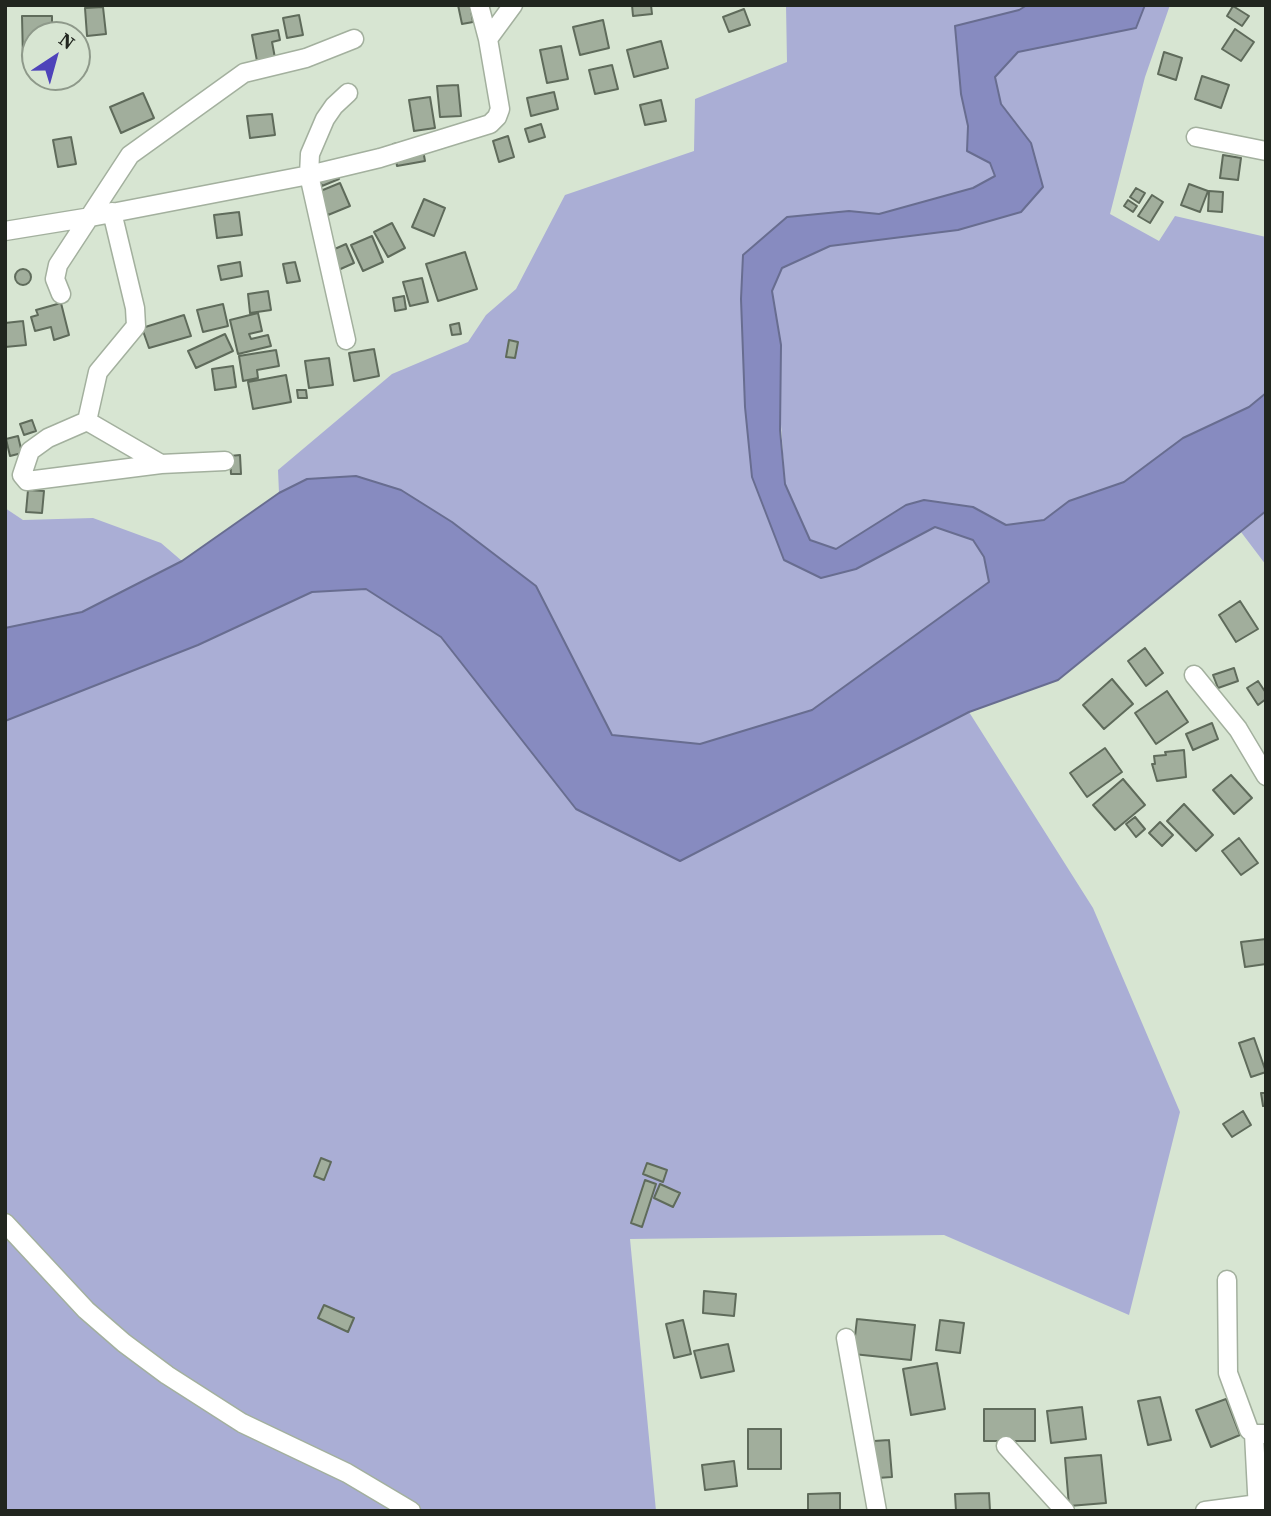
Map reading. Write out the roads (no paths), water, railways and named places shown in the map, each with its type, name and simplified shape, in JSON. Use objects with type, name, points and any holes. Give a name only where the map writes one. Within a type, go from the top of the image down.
[{"type":"street","points":[[5,231],[309,175],[380,158],[490,124],[500,109],[480,5]]},
{"type":"street","points":[[488,39],[513,5]]},
{"type":"street","points":[[61,294],[55,279],[58,265],[130,155],[244,73],[306,58],[354,39]]},
{"type":"street","points":[[346,340],[309,175],[310,154],[325,119],[348,93]]},
{"type":"street","points":[[1196,137],[1266,152]]},
{"type":"street","points":[[87,421],[98,372],[136,326],[135,308],[112,212]]},
{"type":"street","points":[[87,421],[48,438],[30,451],[22,475],[27,481],[161,464],[225,461]]},
{"type":"street","points":[[87,421],[161,464]]},
{"type":"street","points":[[1194,675],[1238,729],[1266,776]]},
{"type":"street","points":[[5,1223],[86,1310],[167,1375],[242,1423],[347,1474],[411,1511]]},
{"type":"street","points":[[1205,1511],[1260,1506],[1260,1434],[1249,1430],[1228,1373],[1227,1280]]},
{"type":"street","points":[[846,1338],[877,1511]]},
{"type":"street","points":[[1006,1446],[1065,1511]]}]
